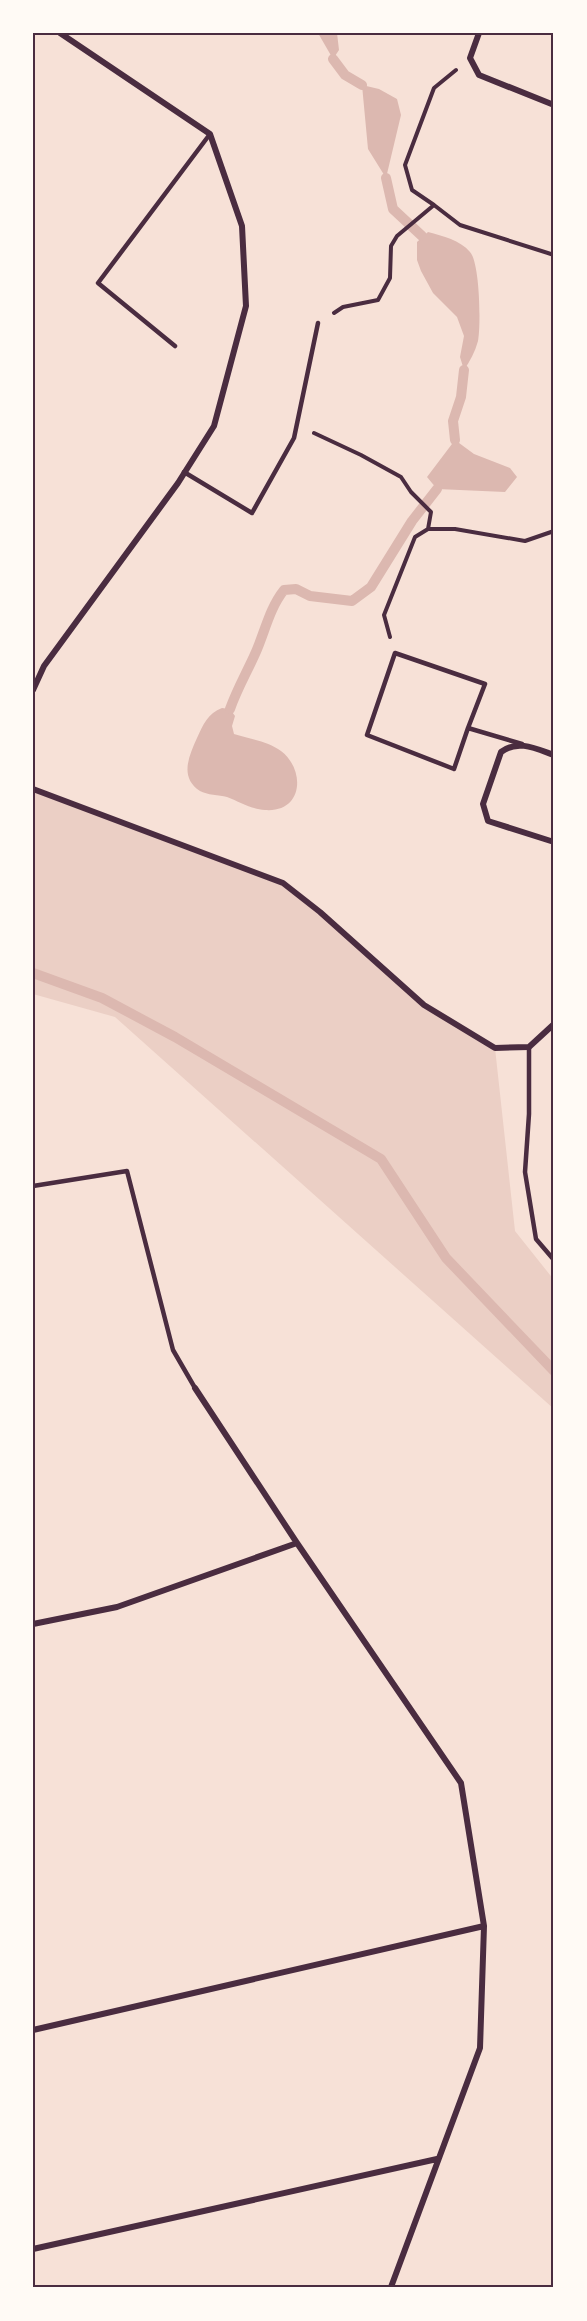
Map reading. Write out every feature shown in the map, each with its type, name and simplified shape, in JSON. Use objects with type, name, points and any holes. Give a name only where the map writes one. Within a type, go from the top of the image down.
[{"type":"street","points":[[479,33],[470,58],[479,75],[554,105]]},
{"type":"street","points":[[33,690],[44,666],[184,472],[214,426],[246,306],[242,226],[210,134],[62,34]]},
{"type":"street","points":[[554,755],[525,745],[508,747],[501,752],[483,804],[489,821],[554,842]]},
{"type":"street","points":[[33,789],[283,883],[320,912],[424,1005],[495,1048],[529,1047],[554,1024]]},
{"type":"street","points":[[195,1388],[297,1543],[461,1783],[484,1926],[480,2048],[391,2287]]},
{"type":"street","points":[[33,1624],[117,1607],[297,1543]]},
{"type":"street","points":[[33,2030],[484,1926]]},
{"type":"street","points":[[33,2249],[437,2159]]},
{"type":"lane","points":[[176,346],[98,283],[210,134]]},
{"type":"lane","points":[[184,472],[252,513],[294,438],[318,323]]},
{"type":"lane","points":[[395,653],[485,684],[468,728],[454,769],[367,735],[395,653]]},
{"type":"lane","points":[[468,728],[525,745]]},
{"type":"lane","points":[[529,1047],[529,1114],[525,1172],[536,1239],[554,1260]]},
{"type":"lane","points":[[33,1186],[127,1171],[173,1350],[195,1388]]},
{"type":"path","points":[[470,58],[434,88],[405,165],[412,190],[460,225],[554,255]]},
{"type":"path","points":[[318,323],[343,307],[378,300],[390,278],[391,246],[397,236],[434,205]]},
{"type":"path","points":[[297,424],[401,477],[411,492],[431,512],[428,529]]},
{"type":"path","points":[[395,653],[384,615],[415,537],[428,529],[455,529],[525,541],[554,531]]},
{"type":"shaded area","points":[[318,33],[337,33],[339,50],[333,59]]},
{"type":"shaded area","points":[[362,85],[379,89],[397,99],[401,115],[386,178],[368,149]]},
{"type":"shaded area","points":[[428,232],[461,244],[470,252],[476,268],[479,333],[475,349],[464,370],[460,357],[464,336],[457,317],[433,293],[417,260],[417,242]]},
{"type":"shaded area","points":[[455,440],[474,454],[510,468],[517,477],[505,492],[437,489],[427,477]]},
{"type":"shaded area","points":[[222,708],[230,709],[235,716],[232,726],[234,734],[270,745],[289,759],[297,779],[297,789],[287,805],[278,809],[265,810],[250,807],[227,797],[200,791],[194,785],[188,773],[191,752],[207,720]]},
{"type":"shaded area","points":[[33,789],[283,883],[424,1005],[495,1048],[515,1231],[554,1280],[554,1409],[115,1017],[33,994]]},
{"type":"waterway","points":[[333,59],[345,75],[362,85]]},
{"type":"waterway","points":[[386,178],[393,209],[422,236]]},
{"type":"waterway","points":[[455,440],[453,421],[461,397],[464,370]]},
{"type":"waterway","points":[[230,709],[271,613],[284,590],[296,589],[310,596],[352,601],[371,587],[412,521],[437,489]]},
{"type":"waterway","points":[[33,973],[102,998],[175,1037],[381,1159],[446,1258],[554,1371]]}]
